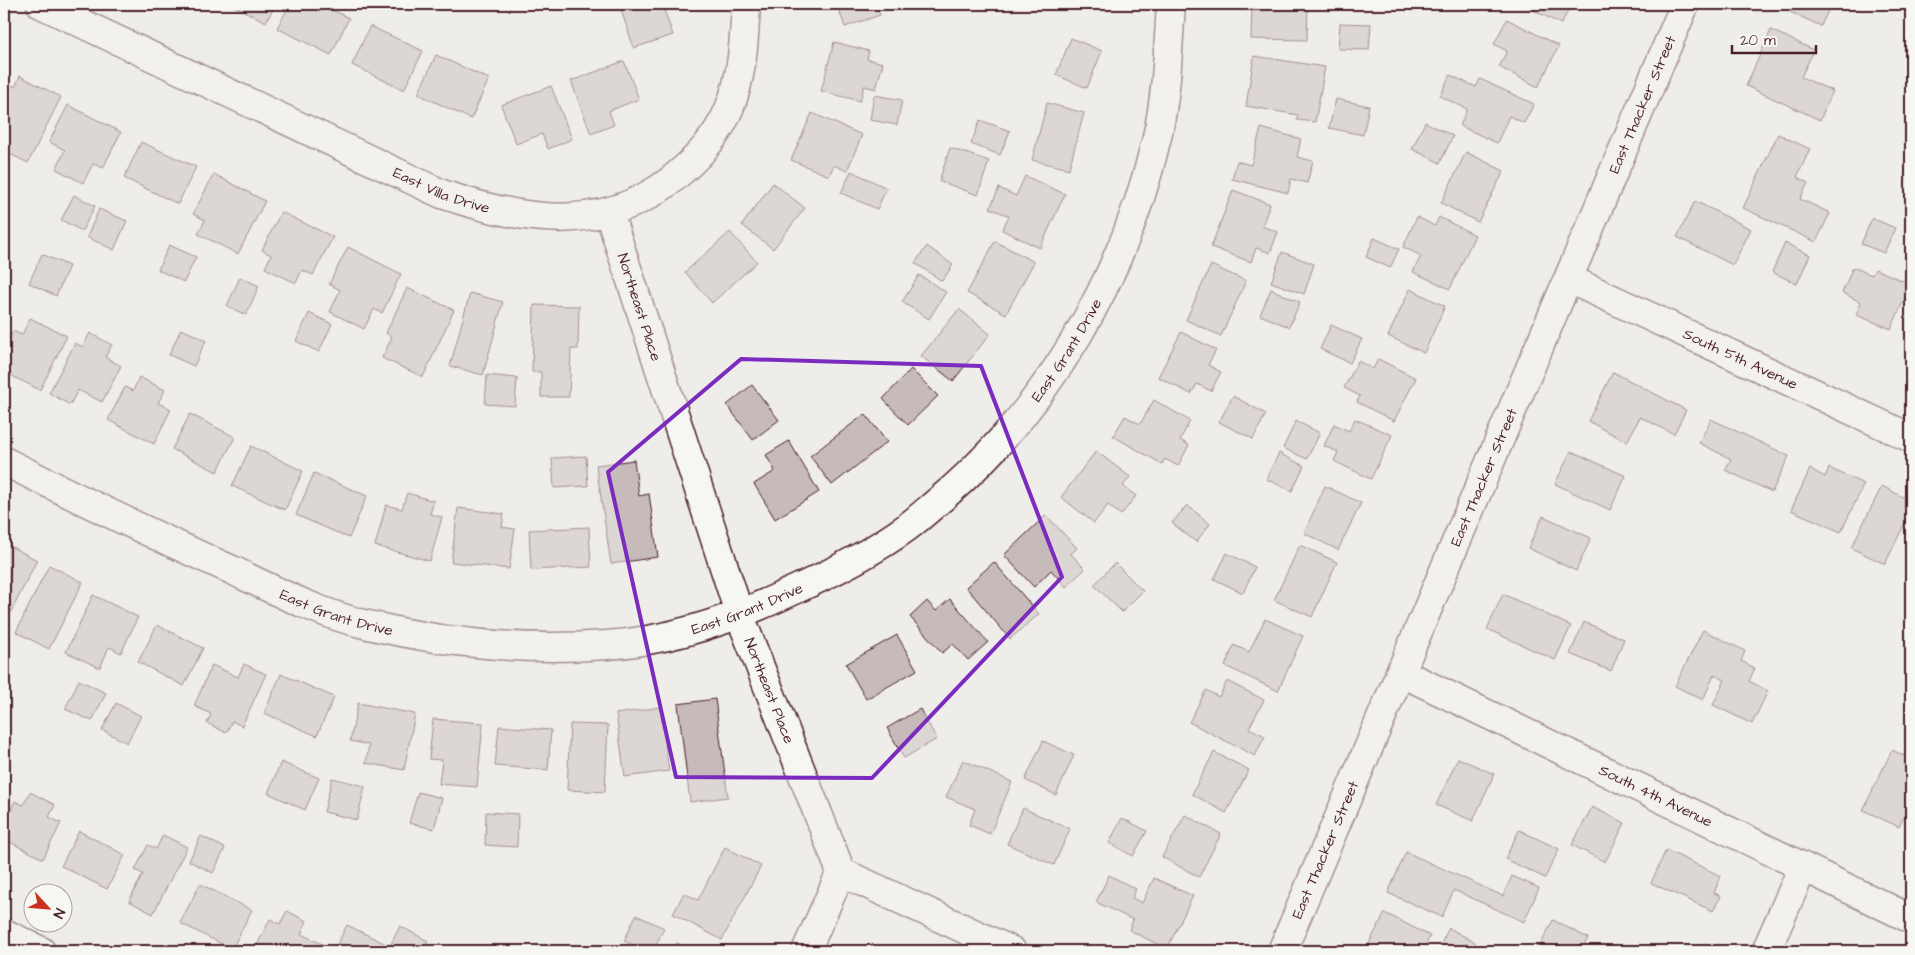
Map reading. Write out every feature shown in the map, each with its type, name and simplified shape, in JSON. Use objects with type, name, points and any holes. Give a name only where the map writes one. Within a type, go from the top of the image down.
[{"type":"street","name":"East Villa Drive","points":[[41,4],[442,194],[483,208],[524,216],[558,219],[609,213],[642,201],[675,178],[701,154],[729,109],[743,55],[746,4]]},
{"type":"street","name":"East Grant Drive","points":[[4,461],[186,550],[304,603],[360,623],[426,636],[533,647],[610,645],[673,633],[740,616],[822,578],[906,528],[973,471],[1023,417],[1061,363],[1104,285],[1135,210],[1157,136],[1167,63],[1171,4]]},
{"type":"street","name":"East Thacker Street","points":[[1282,951],[1685,4]]},
{"type":"street","name":"Northeast Place","points":[[609,213],[740,616],[841,872]]},
{"type":"street","name":"South 5th Avenue","points":[[1569,278],[1911,438]]},
{"type":"street","name":"South 4th Avenue","points":[[1400,672],[1911,919]]},
{"type":"street","points":[[1766,951],[1803,867]]},
{"type":"street","points":[[806,951],[841,872],[1012,951]]},
{"type":"street","points":[[4,933],[41,951]]},
{"type":"highlighted area","points":[[741,359],[981,366],[1062,577],[872,778],[676,777],[608,472]]},
{"type":"building","points":[[230,4],[276,4],[266,22]]},
{"type":"building","points":[[290,4],[320,4],[349,18],[331,55],[277,28]]},
{"type":"building","points":[[619,4],[662,4],[673,35],[634,48]]},
{"type":"building","points":[[837,4],[876,4],[880,15],[845,27]]},
{"type":"building","points":[[1252,4],[1308,4],[1307,40],[1251,39]]},
{"type":"building","points":[[1529,4],[1572,4],[1561,24],[1527,7]]},
{"type":"building","points":[[1791,4],[1831,4],[1821,26],[1788,11]]},
{"type":"building","points":[[1507,19],[1559,46],[1538,87],[1499,67],[1507,51],[1494,44]]},
{"type":"building","points":[[1340,23],[1371,24],[1369,50],[1338,49]]},
{"type":"building","points":[[370,26],[423,51],[404,90],[352,65]]},
{"type":"building","points":[[1771,30],[1814,50],[1801,77],[1833,91],[1820,120],[1746,86]]},
{"type":"building","points":[[1071,38],[1102,51],[1087,88],[1056,75]]},
{"type":"building","points":[[834,42],[869,51],[867,59],[883,63],[876,89],[864,86],[860,101],[821,91]]},
{"type":"building","points":[[436,55],[489,79],[471,119],[418,94]]},
{"type":"building","points":[[1254,56],[1325,67],[1315,122],[1297,120],[1298,115],[1246,106]]},
{"type":"building","points":[[624,61],[639,99],[609,111],[614,125],[591,134],[571,81]]},
{"type":"building","points":[[1450,75],[1476,87],[1480,79],[1534,104],[1524,123],[1509,116],[1497,143],[1460,126],[1467,109],[1440,96]]},
{"type":"building","points":[[20,76],[61,97],[28,163],[4,151],[4,81],[15,87]]},
{"type":"building","points":[[551,86],[572,139],[548,149],[542,134],[516,144],[501,105]]},
{"type":"building","points":[[874,95],[902,100],[897,125],[870,120]]},
{"type":"building","points":[[1336,99],[1369,106],[1363,135],[1329,128]]},
{"type":"building","points":[[1047,103],[1084,113],[1069,169],[1032,160]]},
{"type":"building","points":[[68,105],[121,132],[103,168],[93,164],[83,183],[56,169],[65,150],[49,142]]},
{"type":"building","points":[[812,113],[862,135],[847,171],[834,165],[829,176],[791,160]]},
{"type":"building","points":[[980,120],[1010,131],[1000,155],[971,144]]},
{"type":"building","points":[[1425,122],[1453,136],[1440,163],[1412,149]]},
{"type":"building","points":[[1261,128],[1301,139],[1297,157],[1313,161],[1307,183],[1291,179],[1288,193],[1232,179],[1237,161],[1251,165]]},
{"type":"building","points":[[1778,134],[1810,149],[1797,177],[1808,183],[1800,199],[1830,213],[1816,242],[1743,208]]},
{"type":"building","points":[[141,142],[196,167],[178,204],[124,178]]},
{"type":"building","points":[[950,148],[989,161],[978,195],[939,181]]},
{"type":"building","points":[[1466,152],[1504,171],[1478,222],[1441,203]]},
{"type":"building","points":[[851,171],[887,188],[877,209],[841,193]]},
{"type":"building","points":[[214,174],[265,201],[238,254],[198,234],[205,220],[193,214]]},
{"type":"building","points":[[1025,176],[1065,194],[1040,248],[1002,230],[1009,216],[990,208],[999,188],[1016,196]]},
{"type":"building","points":[[773,183],[805,208],[773,249],[742,225]]},
{"type":"building","points":[[1233,190],[1270,204],[1262,226],[1278,232],[1270,253],[1256,248],[1251,262],[1211,247]]},
{"type":"building","points":[[74,195],[95,206],[82,231],[61,220]]},
{"type":"building","points":[[1695,201],[1751,229],[1733,265],[1677,237]]},
{"type":"building","points":[[99,209],[127,221],[114,250],[87,237]]},
{"type":"building","points":[[281,212],[333,237],[313,275],[302,270],[296,283],[265,268],[271,255],[262,250]]},
{"type":"building","points":[[1417,217],[1435,226],[1439,217],[1475,235],[1450,289],[1413,272],[1421,256],[1403,247]]},
{"type":"building","points":[[1872,218],[1895,228],[1884,253],[1861,244]]},
{"type":"building","points":[[730,232],[757,262],[712,303],[685,272]]},
{"type":"building","points":[[1374,238],[1399,249],[1390,268],[1366,257]]},
{"type":"building","points":[[995,241],[1034,262],[1006,314],[967,293]]},
{"type":"building","points":[[1785,243],[1810,255],[1797,284],[1772,272]]},
{"type":"building","points":[[169,245],[196,257],[184,282],[158,270]]},
{"type":"building","points":[[927,246],[953,265],[942,281],[915,263]]},
{"type":"building","points":[[348,247],[401,274],[382,313],[374,309],[364,329],[330,312],[340,290],[329,284]]},
{"type":"building","points":[[1282,252],[1314,264],[1304,294],[1271,282]]},
{"type":"building","points":[[42,254],[69,266],[56,296],[29,283]]},
{"type":"building","points":[[1211,265],[1246,281],[1221,336],[1186,320]]},
{"type":"building","points":[[1853,267],[1872,275],[1875,269],[1911,284],[1891,329],[1856,315],[1861,302],[1842,293]]},
{"type":"building","points":[[919,275],[946,292],[929,319],[902,302]]},
{"type":"building","points":[[240,277],[259,286],[246,315],[227,306]]},
{"type":"building","points":[[407,288],[454,310],[423,377],[382,358],[392,337],[386,333]]},
{"type":"building","points":[[1271,289],[1300,302],[1289,327],[1260,315]]},
{"type":"building","points":[[1410,289],[1445,306],[1424,353],[1388,336]]},
{"type":"building","points":[[470,293],[503,302],[483,375],[450,366]]},
{"type":"building","points":[[534,305],[579,306],[578,349],[571,349],[569,397],[541,397],[541,372],[532,372]]},
{"type":"building","points":[[959,309],[990,334],[953,381],[921,356]]},
{"type":"building","points":[[309,313],[332,324],[319,352],[296,341]]},
{"type":"building","points":[[30,318],[67,336],[40,390],[4,372],[4,349],[13,331],[22,335]]},
{"type":"building","points":[[1331,325],[1362,339],[1350,363],[1320,349]]},
{"type":"building","points":[[181,329],[206,340],[194,366],[169,355]]},
{"type":"building","points":[[1181,332],[1216,350],[1208,365],[1221,372],[1211,391],[1197,384],[1191,394],[1158,377]]},
{"type":"building","points":[[90,333],[112,345],[105,357],[121,366],[102,402],[78,390],[70,405],[49,393],[75,343],[83,347]]},
{"type":"building","points":[[1378,359],[1416,378],[1394,421],[1357,402],[1360,396],[1344,388],[1358,361],[1373,369]]},
{"type":"building","points":[[911,369],[938,396],[908,425],[883,399]]},
{"type":"building","points":[[1613,372],[1686,410],[1674,434],[1640,417],[1627,442],[1588,421]]},
{"type":"building","points":[[487,375],[517,378],[515,406],[485,404]]},
{"type":"building","points":[[139,377],[165,390],[158,403],[171,409],[154,444],[108,420],[125,387],[133,391]]},
{"type":"building","points":[[752,385],[779,420],[753,440],[727,405]]},
{"type":"building","points":[[1233,396],[1266,414],[1253,439],[1219,422]]},
{"type":"building","points":[[1154,400],[1190,421],[1180,440],[1189,445],[1178,466],[1165,459],[1162,464],[1113,436],[1125,416],[1140,424]]},
{"type":"building","points":[[190,414],[235,437],[217,472],[172,449]]},
{"type":"building","points":[[865,414],[887,442],[832,485],[810,456]]},
{"type":"building","points":[[1355,419],[1392,435],[1371,479],[1334,461],[1338,452],[1324,446],[1334,424],[1349,431]]},
{"type":"building","points":[[1711,419],[1789,456],[1772,492],[1725,470],[1731,459],[1699,443]]},
{"type":"building","points":[[1296,421],[1320,433],[1307,459],[1283,448]]},
{"type":"building","points":[[789,441],[819,492],[775,519],[754,484],[775,471],[766,455]]},
{"type":"building","points":[[251,446],[303,471],[285,510],[232,486]]},
{"type":"building","points":[[1096,451],[1130,477],[1123,486],[1136,496],[1121,515],[1108,505],[1094,523],[1061,497]]},
{"type":"building","points":[[1571,451],[1626,476],[1610,510],[1555,484]]},
{"type":"building","points":[[1279,453],[1304,466],[1292,491],[1266,479]]},
{"type":"building","points":[[586,456],[588,486],[554,488],[552,458]]},
{"type":"building","points":[[634,460],[639,496],[649,494],[658,557],[611,564],[596,465]]},
{"type":"building","points":[[1829,468],[1864,484],[1841,532],[1791,510],[1810,469],[1825,477]]},
{"type":"building","points":[[314,473],[367,496],[349,538],[296,515]]},
{"type":"building","points":[[1325,486],[1361,503],[1338,550],[1304,533]]},
{"type":"building","points":[[1882,486],[1911,501],[1911,511],[1885,564],[1851,548]]},
{"type":"building","points":[[407,493],[434,501],[430,514],[442,517],[430,561],[375,546],[386,505],[402,509]]},
{"type":"building","points":[[1187,505],[1210,524],[1196,542],[1172,523]]},
{"type":"building","points":[[458,508],[504,514],[502,527],[515,529],[509,569],[451,562]]},
{"type":"building","points":[[1046,515],[1077,548],[1071,554],[1085,569],[1066,587],[1051,570],[1034,587],[1004,555]]},
{"type":"building","points":[[1543,516],[1591,538],[1576,571],[1528,548]]},
{"type":"building","points":[[589,527],[591,567],[531,570],[529,530]]},
{"type":"building","points":[[4,543],[37,560],[4,626]]},
{"type":"building","points":[[1300,545],[1337,562],[1312,617],[1274,600]]},
{"type":"building","points":[[1227,553],[1255,567],[1243,593],[1214,579]]},
{"type":"building","points":[[994,562],[1039,614],[1010,639],[966,587]]},
{"type":"building","points":[[1115,563],[1143,591],[1122,612],[1094,585]]},
{"type":"building","points":[[49,565],[83,582],[49,649],[16,632]]},
{"type":"building","points":[[1503,594],[1571,626],[1555,660],[1487,629]]},
{"type":"building","points":[[93,595],[138,617],[121,653],[109,647],[100,668],[66,652]]},
{"type":"building","points":[[950,599],[988,642],[968,660],[953,644],[942,653],[910,617],[927,601],[936,611]]},
{"type":"building","points":[[1265,619],[1303,636],[1278,691],[1225,666],[1234,645],[1249,652]]},
{"type":"building","points":[[1584,622],[1624,639],[1611,671],[1570,654]]},
{"type":"building","points":[[157,625],[203,648],[184,686],[138,662]]},
{"type":"building","points":[[1703,630],[1745,651],[1741,661],[1755,668],[1749,681],[1768,691],[1752,724],[1713,705],[1725,680],[1714,675],[1703,700],[1675,686]]},
{"type":"building","points":[[897,635],[917,670],[866,699],[846,664]]},
{"type":"building","points":[[244,664],[266,674],[242,726],[232,721],[226,733],[207,723],[211,714],[194,706],[212,665],[238,677]]},
{"type":"building","points":[[281,674],[334,697],[317,736],[264,713]]},
{"type":"building","points":[[79,680],[106,693],[92,721],[65,709]]},
{"type":"building","points":[[1227,681],[1264,700],[1249,728],[1265,736],[1255,756],[1189,722],[1206,690],[1219,697]]},
{"type":"building","points":[[715,699],[728,797],[690,802],[678,704]]},
{"type":"building","points":[[116,703],[141,716],[127,743],[102,730]]},
{"type":"building","points":[[358,703],[415,714],[404,770],[366,763],[369,745],[350,741]]},
{"type":"building","points":[[660,707],[669,771],[625,777],[616,714]]},
{"type":"building","points":[[920,709],[937,739],[904,758],[887,728]]},
{"type":"building","points":[[433,719],[483,723],[477,787],[439,784],[442,760],[429,759]]},
{"type":"building","points":[[570,724],[608,725],[605,792],[567,790]]},
{"type":"building","points":[[499,726],[551,730],[548,770],[495,766]]},
{"type":"building","points":[[1043,741],[1074,755],[1056,795],[1025,780]]},
{"type":"building","points":[[1892,750],[1911,759],[1911,802],[1899,827],[1863,810]]},
{"type":"building","points":[[1214,752],[1249,770],[1226,813],[1192,794]]},
{"type":"building","points":[[1458,758],[1494,774],[1473,821],[1436,805]]},
{"type":"building","points":[[963,760],[1012,782],[990,834],[969,825],[975,809],[946,797]]},
{"type":"building","points":[[281,762],[319,778],[305,810],[268,793]]},
{"type":"building","points":[[332,778],[365,786],[357,820],[324,812]]},
{"type":"building","points":[[30,792],[55,805],[49,817],[61,823],[43,859],[4,839],[4,824],[15,801],[23,805]]},
{"type":"building","points":[[418,792],[442,798],[434,829],[409,823]]},
{"type":"building","points":[[1592,807],[1625,823],[1605,862],[1572,845]]},
{"type":"building","points":[[1023,808],[1070,829],[1054,865],[1007,844]]},
{"type":"building","points":[[486,812],[518,814],[517,847],[485,845]]},
{"type":"building","points":[[1185,815],[1221,834],[1199,877],[1162,857]]},
{"type":"building","points":[[1122,818],[1147,831],[1133,856],[1109,843]]},
{"type":"building","points":[[1519,830],[1559,849],[1545,878],[1505,859]]},
{"type":"building","points":[[79,831],[125,855],[107,889],[61,866]]},
{"type":"building","points":[[163,835],[187,847],[153,914],[129,901],[143,874],[135,870],[148,845],[156,849]]},
{"type":"building","points":[[201,836],[225,848],[213,873],[189,861]]},
{"type":"building","points":[[725,847],[761,866],[722,940],[673,914],[684,893],[698,900]]},
{"type":"building","points":[[1666,850],[1721,876],[1714,893],[1721,896],[1713,911],[1651,883]]},
{"type":"building","points":[[1406,852],[1503,896],[1512,876],[1539,888],[1524,922],[1454,890],[1442,917],[1388,893]]},
{"type":"building","points":[[1109,875],[1136,889],[1132,898],[1142,903],[1154,878],[1193,896],[1167,949],[1129,930],[1133,920],[1096,902]]},
{"type":"building","points":[[200,884],[252,910],[232,949],[180,923]]},
{"type":"building","points":[[287,911],[307,921],[301,934],[322,944],[319,951],[254,951],[270,919],[280,924]]},
{"type":"building","points":[[1385,913],[1430,936],[1423,951],[1365,951]]},
{"type":"building","points":[[636,915],[664,928],[655,947],[663,951],[646,951],[624,941]]},
{"type":"building","points":[[1553,920],[1588,938],[1581,951],[1538,950]]},
{"type":"building","points":[[347,925],[390,946],[400,926],[428,941],[423,951],[334,951]]},
{"type":"building","points":[[1449,928],[1476,943],[1472,951],[1438,949]]},
{"type":"building","points":[[677,943],[695,951],[672,951]]}]
